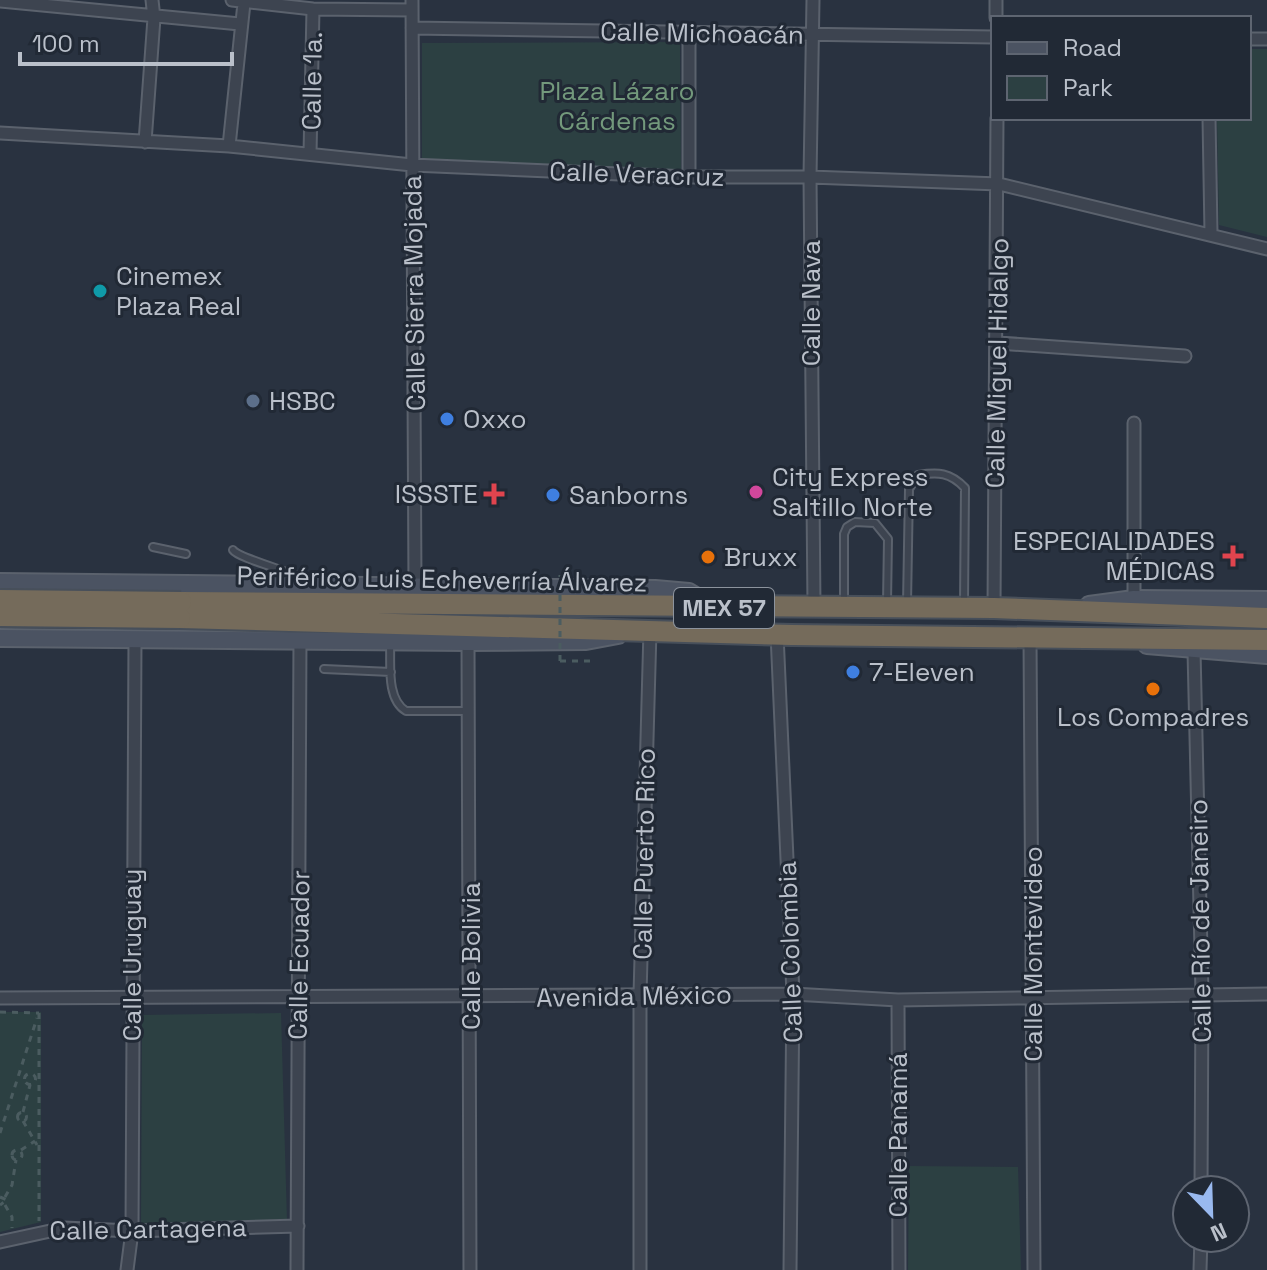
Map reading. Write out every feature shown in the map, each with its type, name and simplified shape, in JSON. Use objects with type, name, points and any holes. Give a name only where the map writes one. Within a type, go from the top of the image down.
[{"type":"highway","name":"Periférico Luis Echeverría Álvarez","points":[[0,598],[715,608],[1060,609],[1267,618]]},
{"type":"highway","name":"Periférico Luis Echeverría Álvarez","points":[[0,616],[181,601],[643,630],[1267,640]]},
{"type":"street","points":[[145,142],[154,18],[152,0]]},
{"type":"street","name":"Calle Nava","points":[[813,0],[810,177],[814,606]]},
{"type":"street","points":[[0,1],[75,4],[154,18],[240,24]]},
{"type":"street","points":[[229,146],[240,24],[238,1],[306,5],[412,5]]},
{"type":"street","name":"Calle 1a.","points":[[306,5],[310,154]]},
{"type":"street","name":"Calle Sierra Mojada","points":[[412,5],[415,586]]},
{"type":"street","name":"Calle Michoacán","points":[[412,28],[991,37]]},
{"type":"street","points":[[689,34],[689,177]]},
{"type":"street","name":"Calle Miguel Hidalgo","points":[[994,608],[997,120]]},
{"type":"street","points":[[1209,120],[1211,233]]},
{"type":"street","name":"Calle Veracruz","points":[[0,133],[229,146],[412,165],[689,177],[810,177],[999,184],[1267,249]]},
{"type":"street","points":[[998,343],[1185,356]]},
{"type":"street","points":[[1134,423],[1134,599]]},
{"type":"street","points":[[0,582],[100,582],[181,601],[317,585],[689,592],[715,608]]},
{"type":"street","points":[[0,598],[68,594],[100,582]]},
{"type":"street","points":[[1060,609],[1134,599],[1267,600]]},
{"type":"street","points":[[0,629],[142,628],[153,626],[181,601]]},
{"type":"street","points":[[0,638],[586,641],[643,630]]},
{"type":"street","name":"Calle Puerto Rico","points":[[640,1270],[643,630]]},
{"type":"street","name":"Calle Colombia","points":[[777,634],[793,994],[790,1270]]},
{"type":"street","name":"Calle Montevideo","points":[[1030,638],[1034,1270]]},
{"type":"street","name":"Calle Uruguay","points":[[127,1270],[132,1231],[135,639]]},
{"type":"street","name":"Calle Ecuador","points":[[297,1270],[300,639]]},
{"type":"street","name":"Periférico Luis Echeverría Álvarez","points":[[1134,639],[1149,646],[1267,655]]},
{"type":"street","name":"Calle Bolivia","points":[[468,642],[470,1270]]},
{"type":"street","name":"Calle Río de Janeiro","points":[[1194,651],[1202,993],[1201,1174]]},
{"type":"street","name":"Avenida México","points":[[0,998],[297,999],[793,994],[898,1000],[1267,994]]},
{"type":"street","name":"Calle Panamá","points":[[898,1000],[899,1270]]},
{"type":"street","name":"Calle Cartagena","points":[[0,1242],[64,1228],[132,1231],[298,1226]]},
{"type":"lane","points":[[897,607],[909,489],[918,475],[939,472],[956,478],[965,488],[964,608]]},
{"type":"lane","points":[[844,606],[844,534],[847,527],[863,522],[875,523],[888,539],[897,607]]},
{"type":"lane","points":[[153,547],[186,554]]},
{"type":"lane","points":[[233,550],[243,559],[286,569],[317,585]]},
{"type":"lane","points":[[390,641],[396,702],[406,711],[469,711]]},
{"type":"lane","points":[[324,669],[391,672]]},
{"type":"path","points":[[560,575],[560,661]]},
{"type":"path","points":[[0,1012],[39,1013]]},
{"type":"path","points":[[0,1133],[39,1013]]},
{"type":"path","points":[[39,1013],[39,1222]]},
{"type":"path","points":[[22,1064],[28,1074],[35,1078],[30,1084],[23,1112],[27,1117],[23,1121],[39,1148]]},
{"type":"path","points":[[28,1074],[24,1079],[30,1084]]},
{"type":"path","points":[[12,1228],[12,1217],[3,1205],[2,1197],[12,1185],[16,1160],[13,1152],[35,1141]]},
{"type":"path","points":[[16,1160],[22,1157],[20,1150]]},
{"type":"green space","name":"Plaza Lázaro Cárdenas","points":[[680,42],[681,171],[422,166],[422,43]]},
{"type":"green space","points":[[1251,49],[1267,49],[1267,237],[1219,225],[1217,120],[1251,120]]},
{"type":"green space","points":[[0,1012],[41,1012],[41,1222],[0,1232]]},
{"type":"green space","points":[[281,1013],[287,1221],[141,1223],[142,1015]]},
{"type":"green space","points":[[909,1166],[1018,1167],[1021,1270],[908,1270]]},
{"type":"place","name":"Cinemex Plaza Real","points":[[100,291]]},
{"type":"place","name":"HSBC","points":[[253,401]]},
{"type":"place","name":"Oxxo","points":[[447,419]]},
{"type":"place","name":"City Express Saltillo Norte","points":[[756,492]]},
{"type":"place","name":"ISSSTE","points":[[494,494]]},
{"type":"place","name":"Sanborns","points":[[553,495]]},
{"type":"place","name":"ESPECIALIDADES MÉDICAS","points":[[1233,556]]},
{"type":"place","name":"Bruxx","points":[[708,557]]},
{"type":"place","name":"7-Eleven","points":[[853,672]]},
{"type":"place","name":"Los Compadres","points":[[1153,689]]}]
